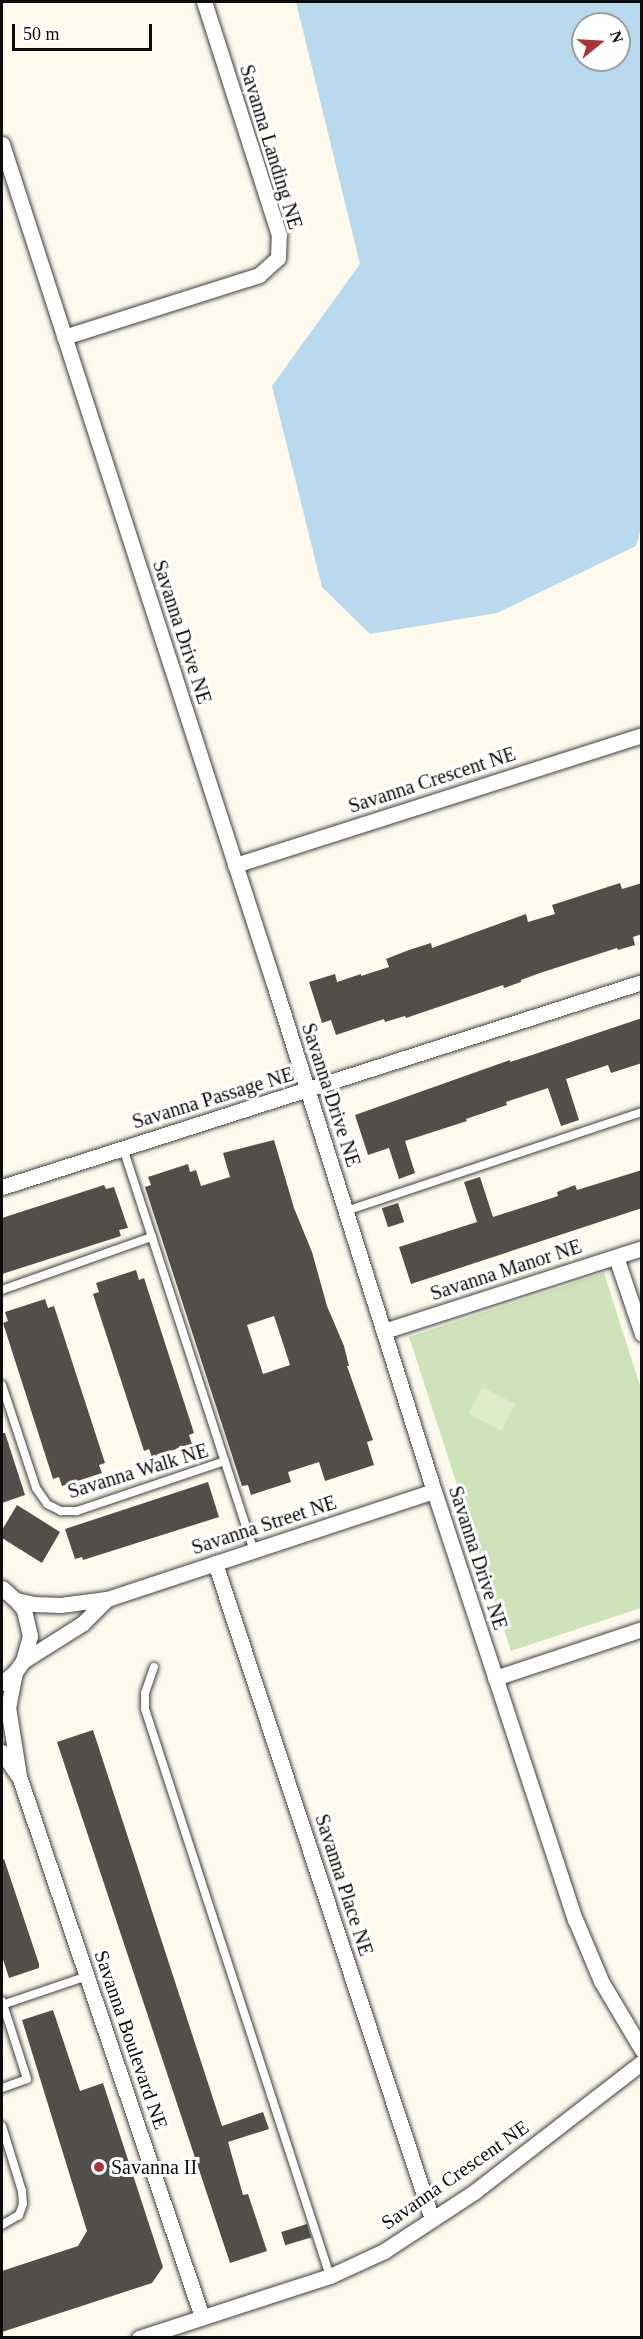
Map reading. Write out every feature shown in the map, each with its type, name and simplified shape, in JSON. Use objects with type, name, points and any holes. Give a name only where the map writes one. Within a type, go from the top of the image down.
[{"type":"street","name":"Savanna Landing NE","points":[[64,337],[259,275],[278,258],[279,235],[204,2]]},
{"type":"street","name":"Savanna Drive NE","points":[[2,144],[434,1491],[575,1918],[601,1982],[642,2050]]},
{"type":"street","name":"Savanna Crescent NE","points":[[235,865],[642,735]]},
{"type":"street","name":"Savanna Passage NE","points":[[2,1187],[642,982]]},
{"type":"street","name":"Savanna Manor NE","points":[[384,1331],[642,1248]]},
{"type":"street","points":[[616,1257],[642,1334]]},
{"type":"street","name":"Savanna Street NE","points":[[16,1599],[33,1604],[60,1605],[107,1599],[434,1491]]},
{"type":"street","name":"Savanna Place NE","points":[[215,1563],[432,2219]]},
{"type":"street","points":[[2,1588],[16,1599]]},
{"type":"street","name":"Savanna Boulevard NE","points":[[16,1599],[26,1617],[30,1636],[8,1707],[19,1776],[202,2317]]},
{"type":"street","name":"Savanna Street NE","points":[[2,1683],[19,1667],[83,1623],[107,1599]]},
{"type":"street","points":[[495,1678],[642,1629]]},
{"type":"street","name":"Savanna Boulevard NE","points":[[2,1752],[19,1776]]},
{"type":"street","name":"Savanna Crescent NE","points":[[139,2337],[330,2276],[384,2251],[474,2192],[642,2062]]},
{"type":"lane","points":[[345,1211],[642,1112]]},
{"type":"lane","name":"Savanna Walk NE","points":[[123,1148],[254,1551]]},
{"type":"lane","points":[[2,1290],[152,1237]]},
{"type":"lane","name":"Savanna Walk NE","points":[[2,1385],[36,1488],[47,1503],[61,1511],[77,1512],[225,1461]]},
{"type":"lane","points":[[154,1667],[145,1693],[145,1709],[330,2276]]},
{"type":"lane","points":[[2,2088],[27,2079],[2,2003],[87,1976]]},
{"type":"lane","points":[[2,2126],[22,2191],[23,2204],[19,2215],[2,2225]]},
{"type":"green space","points":[[604,1273],[641,1389],[641,1608],[511,1651],[409,1337]]},
{"type":"green space","points":[[482,1387],[515,1404],[501,1431],[468,1414]]},
{"type":"water","points":[[296,2],[641,2],[641,528],[636,546],[497,613],[370,634],[322,587],[272,386],[360,264]]},
{"type":"building","points":[[620,883],[622,889],[642,883],[642,934],[633,937],[635,945],[618,950],[617,948],[540,973],[504,988],[503,985],[406,1018],[405,1016],[385,1022],[384,1019],[336,1035],[331,1020],[322,1023],[309,982],[335,974],[337,982],[361,974],[361,976],[389,967],[386,959],[409,950],[431,943],[432,948],[526,914],[528,922],[555,914],[552,905]]},
{"type":"building","points":[[642,1018],[642,1063],[611,1073],[608,1065],[566,1079],[579,1120],[561,1126],[548,1088],[506,1102],[507,1105],[466,1119],[467,1121],[405,1141],[415,1173],[399,1179],[389,1148],[368,1155],[355,1115],[510,1060],[510,1062]]},
{"type":"building","points":[[274,1140],[294,1208],[312,1252],[327,1306],[344,1346],[349,1366],[347,1366],[373,1440],[367,1442],[374,1465],[325,1481],[319,1462],[288,1472],[291,1482],[251,1495],[248,1485],[242,1486],[145,1187],[151,1185],[148,1177],[188,1164],[190,1172],[196,1170],[201,1186],[230,1177],[223,1153]],"holes":[[[274,1316],[290,1365],[263,1374],[247,1325]]]},
{"type":"building","points":[[642,1170],[642,1208],[411,1284],[399,1247],[477,1222],[464,1182],[480,1177],[493,1217],[558,1196],[557,1192],[575,1185],[577,1190]]},
{"type":"building","points":[[104,1185],[106,1189],[114,1187],[128,1228],[119,1230],[121,1236],[2,1274],[2,1218]]},
{"type":"building","points":[[398,1203],[404,1222],[388,1227],[382,1208]]},
{"type":"building","points":[[136,1270],[139,1280],[144,1278],[194,1433],[189,1435],[192,1444],[152,1457],[149,1449],[144,1451],[93,1294],[99,1292],[96,1283]]},
{"type":"building","points":[[45,1299],[48,1308],[54,1306],[105,1463],[99,1465],[102,1473],[62,1486],[59,1477],[53,1479],[3,1323],[8,1321],[5,1312]]},
{"type":"building","points":[[2,1433],[5,1433],[25,1495],[2,1503]]},
{"type":"building","points":[[208,1482],[219,1517],[83,1560],[82,1557],[75,1559],[65,1529]]},
{"type":"building","points":[[17,1505],[60,1532],[42,1563],[2,1538],[2,1530]]},
{"type":"building","points":[[93,1730],[222,2126],[263,2112],[269,2129],[228,2142],[243,2195],[248,2194],[267,2251],[230,2263],[57,1742]]},
{"type":"building","points":[[4,1859],[39,1964],[39,1968],[9,1978],[2,1956],[2,1860]]},
{"type":"building","name":"Savanna II","points":[[53,2010],[80,2091],[103,2083],[163,2267],[152,2283],[2,2332],[2,2271],[78,2246],[87,2231],[22,2020]]},
{"type":"building","points":[[307,2224],[311,2237],[285,2245],[281,2232]]},
{"type":"place","name":"Savanna II","points":[[99,2167]]}]
